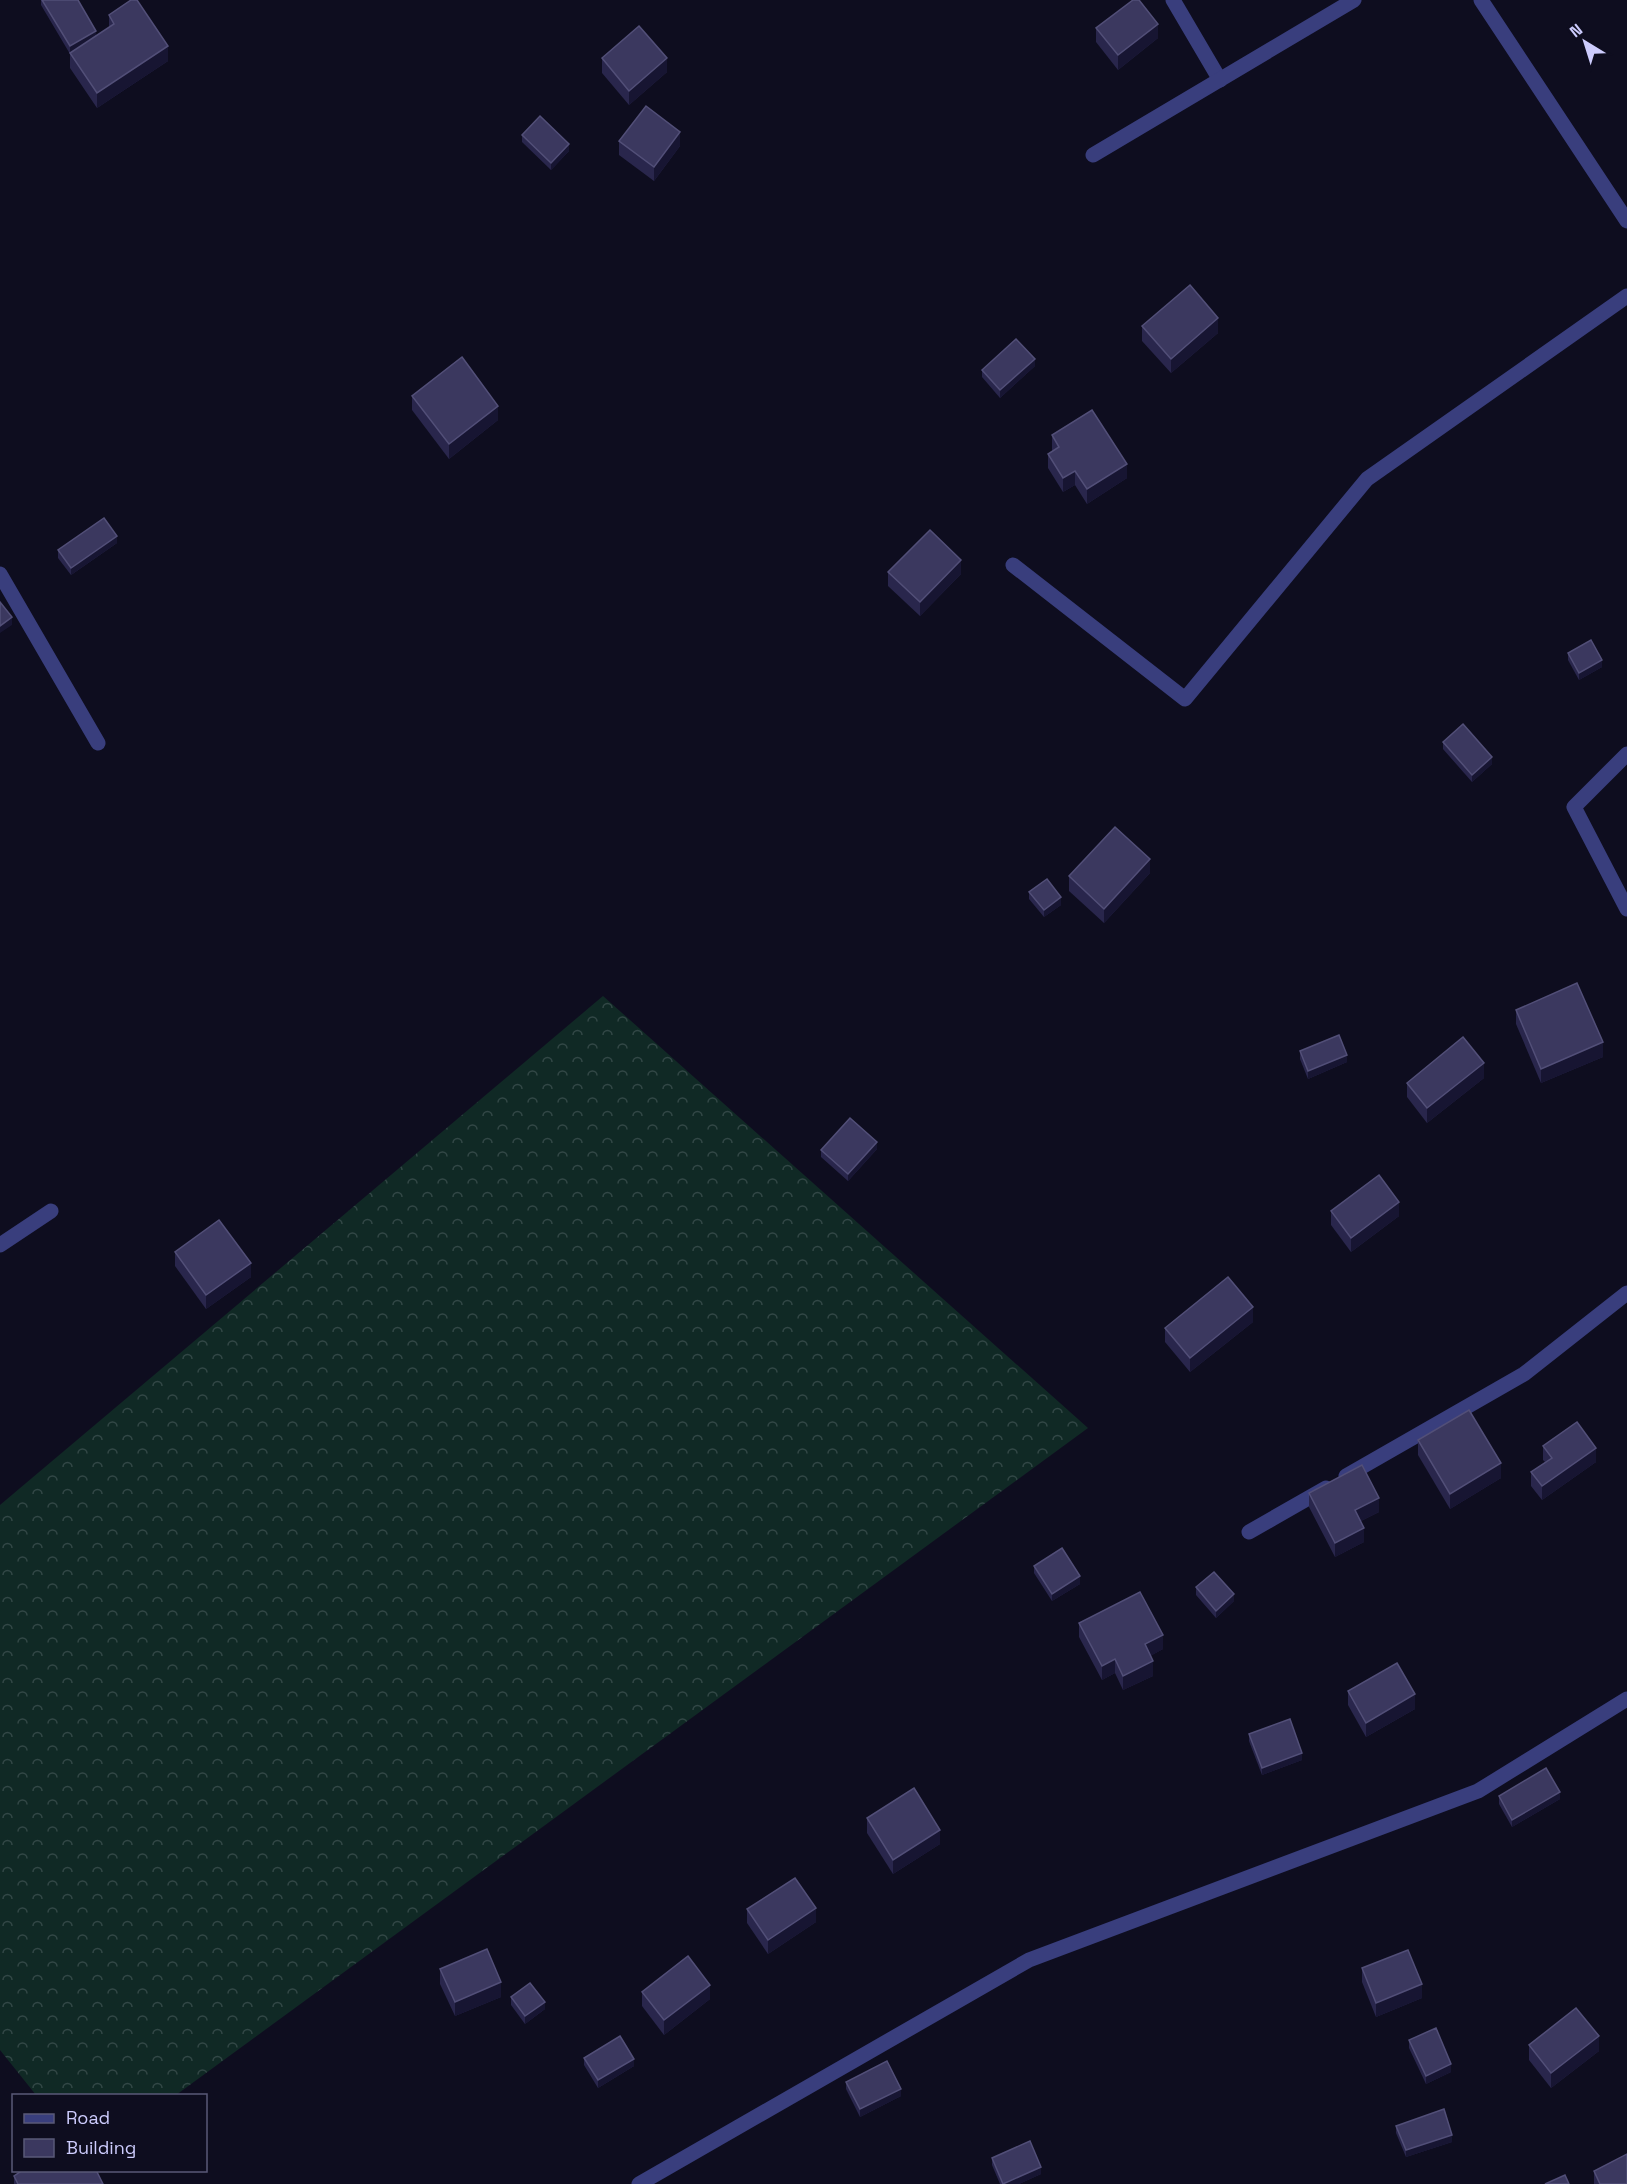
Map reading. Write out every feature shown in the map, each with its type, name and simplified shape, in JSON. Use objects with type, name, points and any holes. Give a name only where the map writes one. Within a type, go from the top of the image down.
[{"type":"street","points":[[1173,0],[1220,80]]},
{"type":"street","points":[[1093,155],[1354,0]]},
{"type":"street","points":[[1481,0],[1627,221]]},
{"type":"street","points":[[1013,565],[1185,699],[1367,480],[1627,296]]},
{"type":"street","points":[[0,574],[98,743]]},
{"type":"street","points":[[1627,754],[1574,807],[1627,909]]},
{"type":"street","points":[[0,1245],[51,1211]]},
{"type":"street","points":[[1249,1532],[1524,1374],[1627,1293]]},
{"type":"street","points":[[639,2184],[1029,1960],[1478,1791],[1627,1699]]},
{"type":"green space","points":[[603,996],[1088,1428],[177,2094],[35,2094],[0,2050],[0,1505]]},
{"type":"building","points":[[42,0],[78,0],[96,31],[70,46]]},
{"type":"building","points":[[131,0],[137,0],[168,46],[97,93],[70,53],[114,24],[109,15]]},
{"type":"building","points":[[1133,0],[1139,0],[1158,24],[1118,55],[1096,28]]},
{"type":"building","points":[[639,26],[667,58],[629,91],[602,58]]},
{"type":"building","points":[[646,106],[680,132],[654,167],[619,141]]},
{"type":"building","points":[[540,116],[569,144],[551,163],[522,135]]},
{"type":"building","points":[[1190,285],[1218,318],[1171,359],[1142,326]]},
{"type":"building","points":[[1016,339],[1035,359],[1000,390],[982,370]]},
{"type":"building","points":[[462,357],[498,406],[449,444],[412,396]]},
{"type":"building","points":[[1092,410],[1127,464],[1087,489],[1075,471],[1063,478],[1048,454],[1059,447],[1052,435]]},
{"type":"building","points":[[104,518],[117,536],[71,568],[58,550]]},
{"type":"building","points":[[930,530],[961,560],[920,602],[888,572]]},
{"type":"building","points":[[0,602],[12,617],[0,626]]},
{"type":"building","points":[[1591,640],[1602,660],[1579,673],[1568,653]]},
{"type":"building","points":[[1463,724],[1492,757],[1472,775],[1443,742]]},
{"type":"building","points":[[1115,827],[1150,859],[1104,909],[1069,876]]},
{"type":"building","points":[[1047,879],[1061,897],[1044,910],[1029,892]]},
{"type":"building","points":[[1577,983],[1603,1042],[1541,1069],[1516,1010]]},
{"type":"building","points":[[1339,1035],[1347,1055],[1308,1071],[1300,1051]]},
{"type":"building","points":[[1463,1037],[1484,1063],[1427,1108],[1407,1083]]},
{"type":"building","points":[[850,1118],[877,1142],[848,1174],[821,1150]]},
{"type":"building","points":[[1379,1175],[1399,1202],[1351,1238],[1331,1211]]},
{"type":"building","points":[[219,1220],[251,1263],[206,1295],[175,1252]]},
{"type":"building","points":[[1228,1277],[1253,1307],[1190,1358],[1165,1328]]},
{"type":"building","points":[[1469,1410],[1501,1463],[1450,1494],[1418,1440]]},
{"type":"building","points":[[1577,1422],[1596,1448],[1542,1486],[1531,1472],[1552,1458],[1543,1446]]},
{"type":"building","points":[[1362,1465],[1379,1498],[1355,1510],[1364,1528],[1335,1543],[1309,1493]]},
{"type":"building","points":[[1062,1548],[1080,1576],[1052,1594],[1034,1566]]},
{"type":"building","points":[[1214,1572],[1234,1594],[1216,1611],[1196,1587]]},
{"type":"building","points":[[1140,1592],[1163,1635],[1145,1644],[1153,1661],[1123,1676],[1115,1659],[1102,1666],[1079,1623]]},
{"type":"building","points":[[1397,1663],[1415,1694],[1366,1723],[1348,1691]]},
{"type":"building","points":[[1290,1719],[1302,1753],[1262,1768],[1249,1734]]},
{"type":"building","points":[[1546,1768],[1560,1792],[1512,1820],[1499,1796]]},
{"type":"building","points":[[914,1788],[940,1830],[893,1860],[867,1818]]},
{"type":"building","points":[[795,1878],[816,1908],[768,1940],[747,1909]]},
{"type":"building","points":[[487,1949],[501,1982],[455,2002],[440,1969]]},
{"type":"building","points":[[1408,1950],[1422,1984],[1376,2003],[1362,1968]]},
{"type":"building","points":[[688,1956],[710,1985],[664,2020],[642,1992]]},
{"type":"building","points":[[530,1983],[545,2002],[525,2016],[511,1997]]},
{"type":"building","points":[[1576,2008],[1599,2036],[1551,2073],[1529,2045]]},
{"type":"building","points":[[1436,2028],[1451,2064],[1426,2076],[1409,2040]]},
{"type":"building","points":[[620,2036],[634,2059],[598,2080],[584,2058]]},
{"type":"building","points":[[887,2061],[901,2089],[860,2109],[846,2082]]},
{"type":"building","points":[[1444,2109],[1452,2135],[1406,2150],[1396,2126]]},
{"type":"building","points":[[1030,2141],[1041,2167],[1003,2184],[992,2158]]},
{"type":"building","points":[[1627,2154],[1627,2184],[1600,2184],[1594,2171]]},
{"type":"building","points":[[20,2172],[97,2172],[103,2184],[18,2184],[14,2176]]},
{"type":"building","points":[[1565,2175],[1569,2184],[1545,2184]]}]
